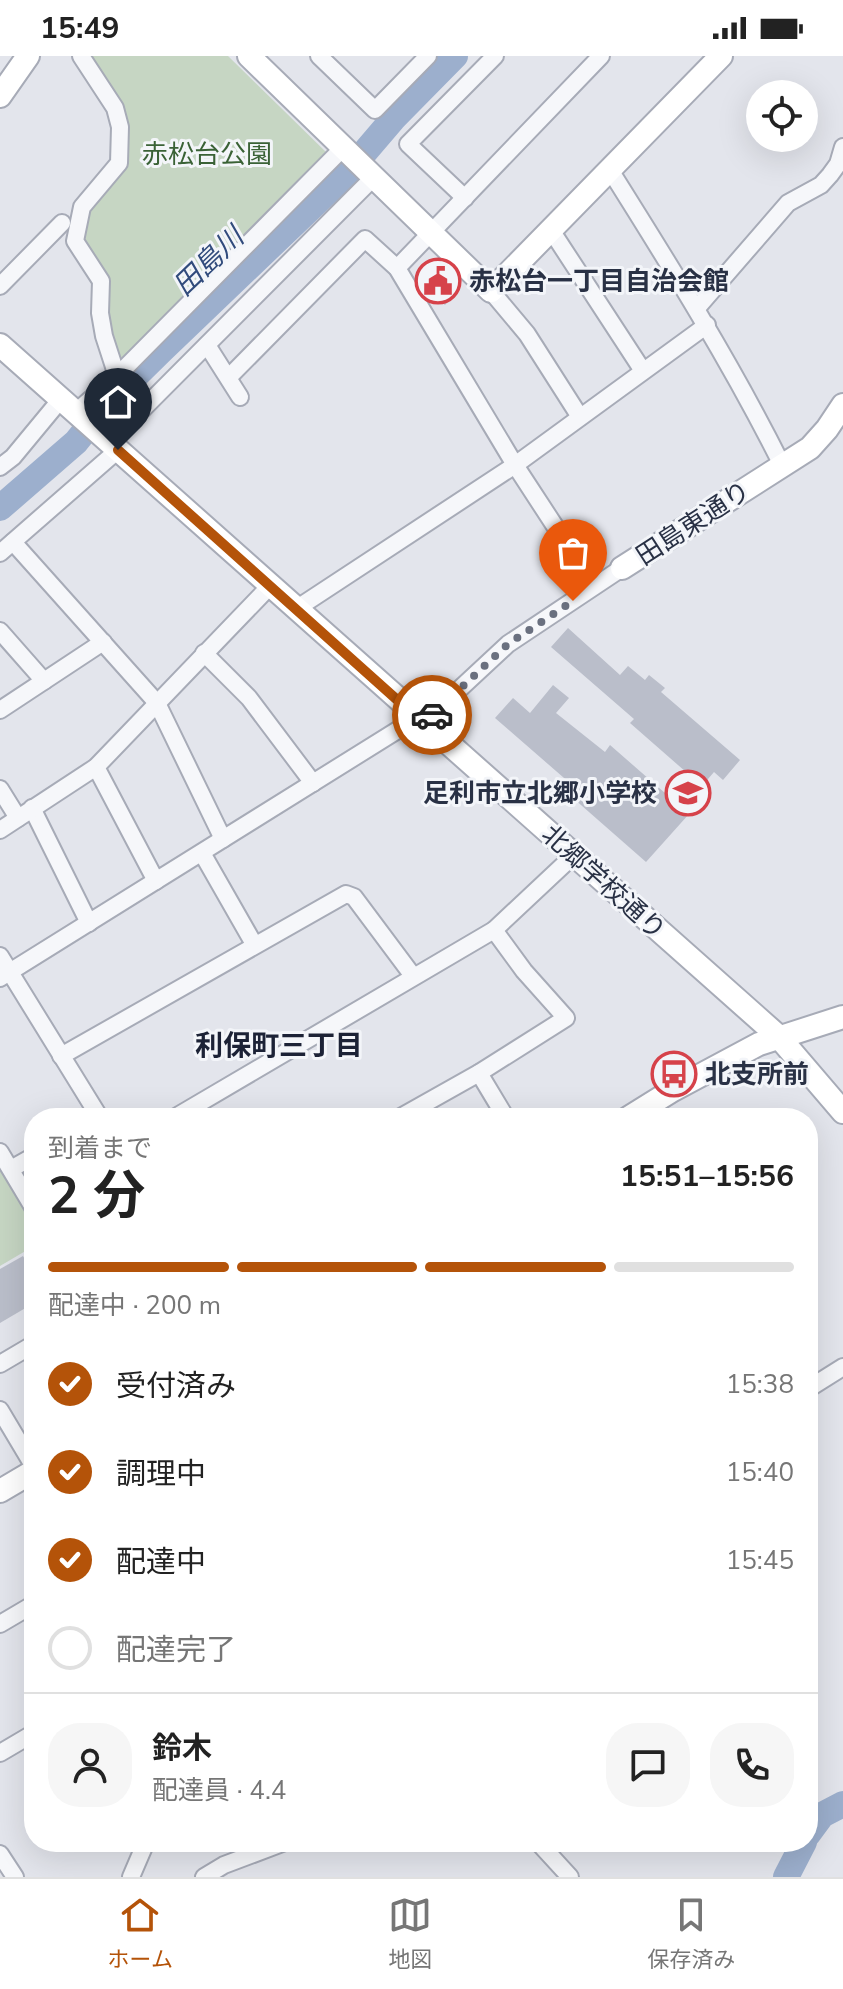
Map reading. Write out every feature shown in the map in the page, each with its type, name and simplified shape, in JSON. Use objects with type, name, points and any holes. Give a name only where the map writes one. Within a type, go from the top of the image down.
[{"type":"street","points":[[0,96],[28,56]]},
{"type":"street","points":[[81,56],[115,108],[120,127],[119,163],[82,207],[75,241],[101,281],[100,313],[117,376]]},
{"type":"street","points":[[249,56],[491,291],[527,334],[580,417]]},
{"type":"street","points":[[322,57],[375,110],[428,56]]},
{"type":"street","points":[[465,198],[408,144],[495,56]]},
{"type":"street","points":[[397,268],[601,56]]},
{"type":"street","points":[[491,291],[721,56]]},
{"type":"street","points":[[697,308],[788,203],[821,185],[838,164],[843,147]]},
{"type":"street","points":[[0,467],[117,376],[344,150]]},
{"type":"street","points":[[610,170],[707,325],[709,334],[748,397],[782,465]]},
{"type":"street","points":[[0,553],[372,175]]},
{"type":"street","points":[[0,286],[62,223]]},
{"type":"street","points":[[551,230],[643,371]]},
{"type":"street","points":[[229,377],[365,239],[397,268],[515,465],[594,586]]},
{"type":"street","points":[[296,609],[515,465],[707,325]]},
{"type":"street","points":[[0,345],[72,409]]},
{"type":"street","points":[[207,345],[240,397]]},
{"type":"street","name":"田島東通り","points":[[6,975],[313,783],[420,720],[508,644],[810,448],[843,405]]},
{"type":"street","name":"北郷学校通り","points":[[72,409],[778,1036],[843,1112]]},
{"type":"street","points":[[13,542],[157,703],[223,839]]},
{"type":"street","points":[[0,830],[96,767],[270,586]]},
{"type":"street","points":[[0,631],[44,681]]},
{"type":"street","points":[[0,710],[103,642]]},
{"type":"street","points":[[204,653],[249,698],[313,783]]},
{"type":"street","points":[[96,767],[156,881]]},
{"type":"street","points":[[0,789],[25,813],[89,923]]},
{"type":"street","points":[[202,853],[254,944]]},
{"type":"street","points":[[191,1108],[494,930],[574,855]]},
{"type":"street","points":[[61,1056],[346,894],[354,897],[413,976]]},
{"type":"street","points":[[417,1108],[566,1018],[524,971],[494,930]]},
{"type":"street","points":[[0,956],[6,975],[94,1108]]},
{"type":"street","points":[[649,1108],[741,1052],[778,1036],[843,1017]]},
{"type":"street","points":[[479,1073],[500,1108]]},
{"type":"street","points":[[0,1152],[24,1192]]},
{"type":"street","points":[[11,1169],[24,1162]]},
{"type":"street","points":[[0,1364],[24,1350]]},
{"type":"street","points":[[818,1383],[843,1367]]},
{"type":"street","points":[[0,1410],[24,1452]]},
{"type":"street","points":[[0,1491],[24,1475]]},
{"type":"street","points":[[0,1624],[24,1610]]},
{"type":"street","points":[[0,1753],[24,1739]]},
{"type":"street","points":[[131,1877],[139,1852]]},
{"type":"street","points":[[204,1877],[224,1865],[258,1852]]},
{"type":"street","points":[[547,1852],[570,1877]]},
{"type":"street","points":[[0,1854],[15,1877]]},
{"type":"green space","name":"赤松台公園","points":[[88,56],[228,56],[328,154],[120,365],[80,239],[83,212],[124,166],[123,113]]},
{"type":"green space","points":[[0,1168],[24,1209],[24,1252],[0,1266]]},
{"type":"building","name":"赤松台一丁目自治会館","points":[[430,260],[459,289],[445,305],[429,291],[433,287],[418,273]]},
{"type":"building","points":[[568,628],[620,675],[628,666],[645,680],[649,675],[665,688],[661,692],[740,760],[723,780],[714,772],[702,786],[630,723],[634,719],[551,647]]},
{"type":"building","points":[[553,685],[569,698],[556,713],[605,752],[610,745],[689,814],[646,862],[573,798],[579,791],[495,718],[513,698],[530,713]]},
{"type":"building","points":[[24,1258],[24,1309],[0,1323],[0,1269]]},
{"type":"waterway","name":"田島川","points":[[0,508],[76,442],[104,407],[346,174],[393,119],[455,56]]},
{"type":"waterway","points":[[818,1820],[843,1804]]},
{"type":"waterway","points":[[786,1877],[799,1852]]},
{"type":"way so far","points":[[432,715],[508,644],[573,601]]},
{"type":"place","name":"赤松台一丁目自治会館","points":[[438,281]]},
{"type":"place","name":"足利市立北郷小学校","points":[[688,793]]},
{"type":"place","name":"北支所前","points":[[674,1074]]},
{"type":"district","name":"利保町三丁目","points":[[279,1045]]},
{"type":"route","points":[[118,450],[423,723],[432,715]]}]
